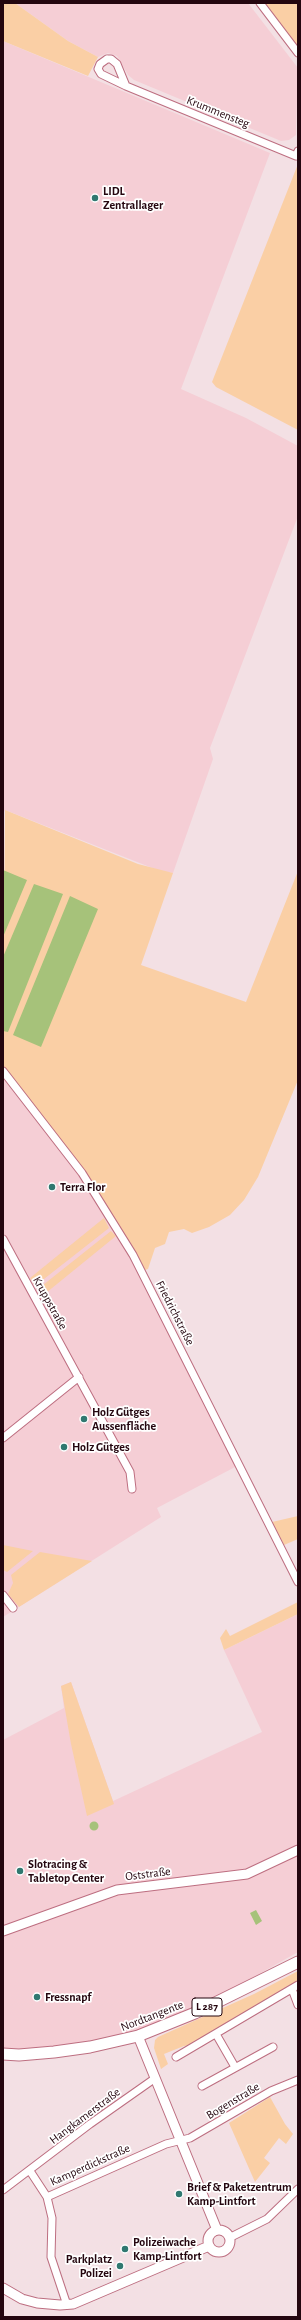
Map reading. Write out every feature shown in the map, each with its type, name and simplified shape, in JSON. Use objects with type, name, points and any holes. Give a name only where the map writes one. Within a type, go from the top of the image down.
[{"type":"main road","name":"Nordtangente","points":[[3,2054],[19,2055],[54,2052],[90,2047],[138,2036],[195,2013],[298,1962]]},
{"type":"street","points":[[260,3],[298,53]]},
{"type":"street","name":"Krummensteg","points":[[126,86],[296,156],[298,151]]},
{"type":"street","name":"Friedrichstraße","points":[[3,1072],[82,1173],[133,1255],[298,1582]]},
{"type":"street","name":"Kruppstraße","points":[[3,1239],[130,1472],[132,1489]]},
{"type":"street","points":[[3,1438],[79,1377]]},
{"type":"street","points":[[3,1594],[13,1608]]},
{"type":"street","name":"Oststraße","points":[[3,1931],[117,1890],[247,1874],[298,1850]]},
{"type":"street","points":[[176,2057],[295,1987],[298,2005]]},
{"type":"street","points":[[216,2034],[235,2067]]},
{"type":"street","points":[[138,2036],[179,2141],[217,2230]]},
{"type":"street","points":[[202,2086],[273,2047]]},
{"type":"street","name":"Hangkamerstraße","points":[[3,2190],[90,2124],[154,2079]]},
{"type":"street","name":"Bogenstraße","points":[[179,2141],[190,2138],[205,2130],[270,2091],[298,2080]]},
{"type":"street","name":"Kamperdickstraße","points":[[68,2305],[51,2257],[52,2218],[47,2197],[159,2147],[179,2141]]},
{"type":"street","points":[[30,2171],[47,2197]]},
{"type":"street","points":[[229,2238],[267,2219],[298,2189]]},
{"type":"street","points":[[217,2230],[224,2232],[229,2238]]},
{"type":"street","points":[[209,2246],[210,2236],[217,2230]]},
{"type":"street","points":[[209,2246],[215,2251],[221,2252],[227,2248],[229,2238]]},
{"type":"street","points":[[3,2288],[31,2302],[68,2305],[88,2299],[209,2246]]},
{"type":"shaded area","points":[[3,3],[15,3],[68,41],[98,57],[88,76],[3,41]]},
{"type":"shaded area","points":[[15,3],[248,3],[298,68],[296,135],[289,140],[281,141],[134,80],[128,75],[117,56],[108,53],[98,57],[68,41]]},
{"type":"shaded area","points":[[265,3],[298,3],[298,47]]},
{"type":"shaded area","points":[[3,41],[270,153],[181,389],[246,418],[298,446],[298,516],[210,748],[213,759],[173,873],[160,871],[5,810],[3,814]]},
{"type":"shaded area","points":[[298,164],[298,430],[216,387],[212,382]]},
{"type":"shaded area","points":[[5,810],[138,864],[173,873],[141,965],[246,1002],[298,871],[298,1080],[258,1177],[244,1200],[230,1215],[209,1227],[192,1233],[184,1229],[169,1232],[165,1244],[155,1248],[148,1269],[145,1270],[130,1242],[115,1226],[81,1173],[3,1071]]},
{"type":"shaded area","points":[[3,870],[27,880],[3,937]]},
{"type":"shaded area","points":[[34,884],[63,894],[8,1032],[3,1031],[3,957]]},
{"type":"shaded area","points":[[70,896],[98,909],[41,1047],[13,1035]]},
{"type":"shaded area","points":[[3,1071],[81,1173],[115,1226],[237,1466],[157,1508],[161,1517],[3,1617]]},
{"type":"shaded area","points":[[104,1218],[109,1228],[35,1286],[30,1278]]},
{"type":"shaded area","points":[[111,1231],[116,1236],[41,1297],[38,1289]]},
{"type":"shaded area","points":[[298,1516],[298,1539],[284,1545],[272,1522]]},
{"type":"shaded area","points":[[3,1545],[33,1551],[7,1572],[3,1570]]},
{"type":"shaded area","points":[[40,1552],[92,1561],[19,1607],[8,1594],[13,1583],[11,1575]]},
{"type":"shaded area","points":[[298,1602],[298,1614],[224,1650],[220,1638],[226,1629],[230,1636]]},
{"type":"shaded area","points":[[298,1614],[298,1952],[195,2010],[134,2033],[69,2048],[3,2050],[3,1740],[64,1708],[61,1686],[71,1682],[113,1801],[262,1732],[224,1650]]},
{"type":"shaded area","points":[[71,1682],[114,1804],[87,1816],[71,1744],[61,1686]]},
{"type":"shaded area","points":[[92,1822],[96,1822],[98,1826],[96,1830],[92,1830],[90,1828],[90,1824]]},
{"type":"shaded area","points":[[256,1910],[262,1921],[256,1925],[250,1913]]},
{"type":"shaded area","points":[[298,1971],[298,1982],[193,2045],[184,2046],[164,2054],[168,2064],[161,2069],[154,2048],[155,2040],[158,2037],[254,1994]]},
{"type":"shaded area","points":[[270,2097],[285,2124],[293,2134],[286,2144],[279,2138],[264,2158],[270,2163],[255,2182],[229,2123]]},
{"type":"place","name":"LIDL Zentrallager","points":[[95,198]]},
{"type":"place","name":"Terra Flor","points":[[52,1187]]},
{"type":"place","name":"Holz Gütges Aussenfläche","points":[[84,1419]]},
{"type":"place","name":"Holz Gütges","points":[[64,1447]]},
{"type":"place","name":"Slotracing & Tabletop Center","points":[[20,1871]]},
{"type":"place","name":"Fressnapf","points":[[37,1997]]},
{"type":"place","name":"Brief & Paketzentrum Kamp-Lintfort","points":[[179,2194]]},
{"type":"place","name":"Polizeiwache Kamp-Lintfort","points":[[125,2249]]},
{"type":"place","name":"Parkplatz Polizei","points":[[120,2266]]}]
